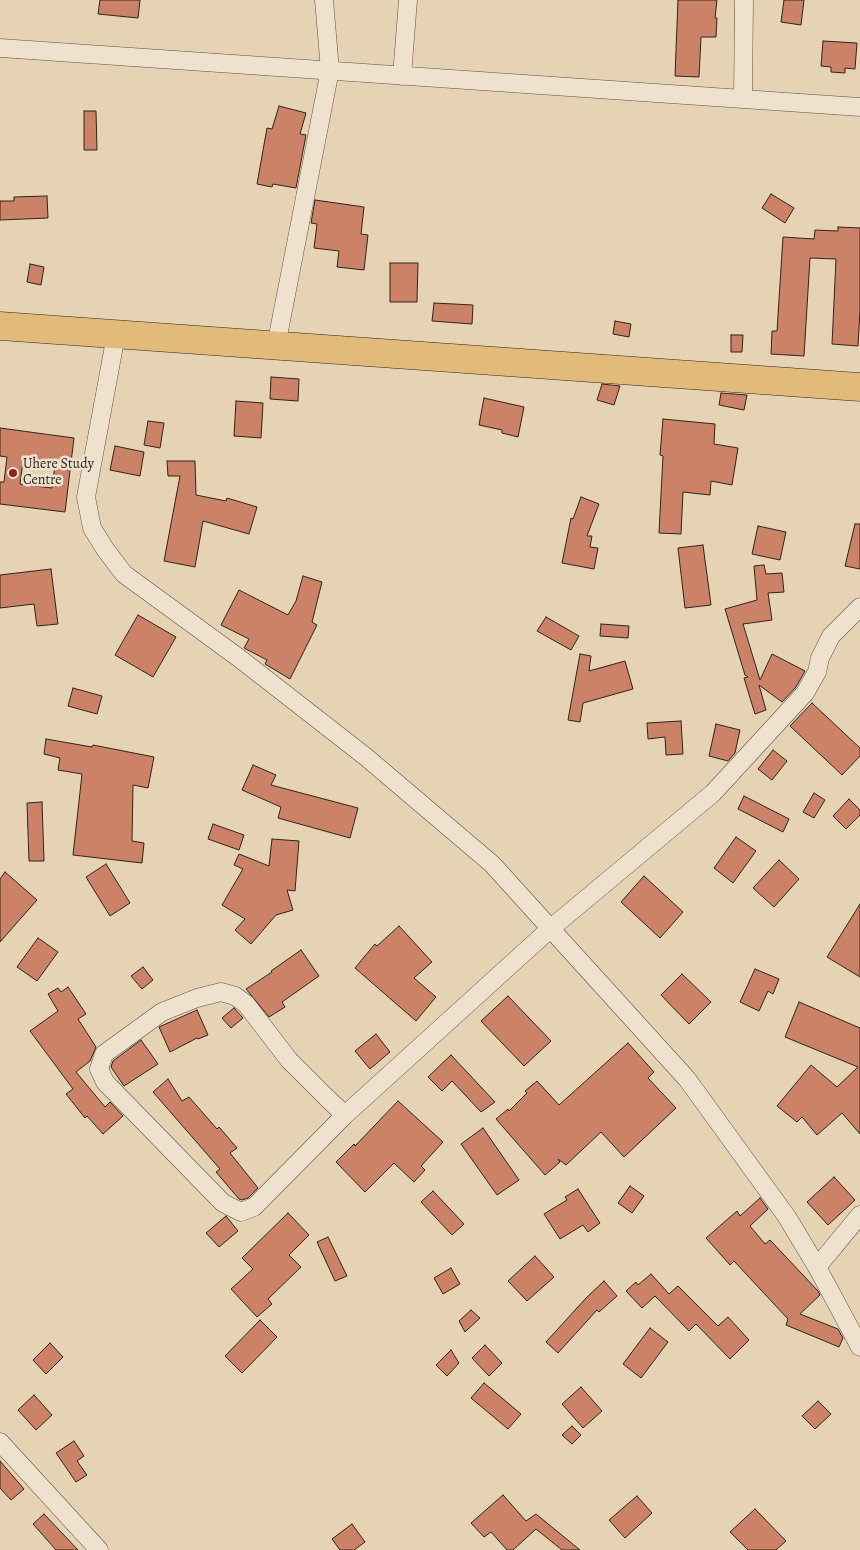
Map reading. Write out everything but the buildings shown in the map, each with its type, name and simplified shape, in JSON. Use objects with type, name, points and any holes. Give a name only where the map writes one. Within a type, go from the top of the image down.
[{"type":"main road","points":[[0,326],[860,387]]},
{"type":"street","points":[[276,346],[330,70],[324,0]]},
{"type":"street","points":[[402,76],[408,0]]},
{"type":"street","points":[[743,99],[744,0]]},
{"type":"street","points":[[0,48],[860,107]]},
{"type":"street","points":[[116,335],[86,498],[92,528],[105,549],[124,574],[239,658],[366,757],[492,864],[687,1079],[788,1217],[860,1348]]},
{"type":"street","points":[[345,1115],[289,1060],[246,1004],[234,996],[221,992],[197,998],[162,1012],[104,1054],[99,1069],[105,1082],[223,1203],[241,1212],[254,1207],[345,1115],[550,929],[713,793],[805,693],[817,672],[820,658],[831,636],[860,607]]},
{"type":"street","points":[[817,1267],[860,1215]]},
{"type":"street","points":[[0,1442],[100,1550]]},
{"type":"place","name":"Uhere Study Centre","points":[[13,473]]}]
